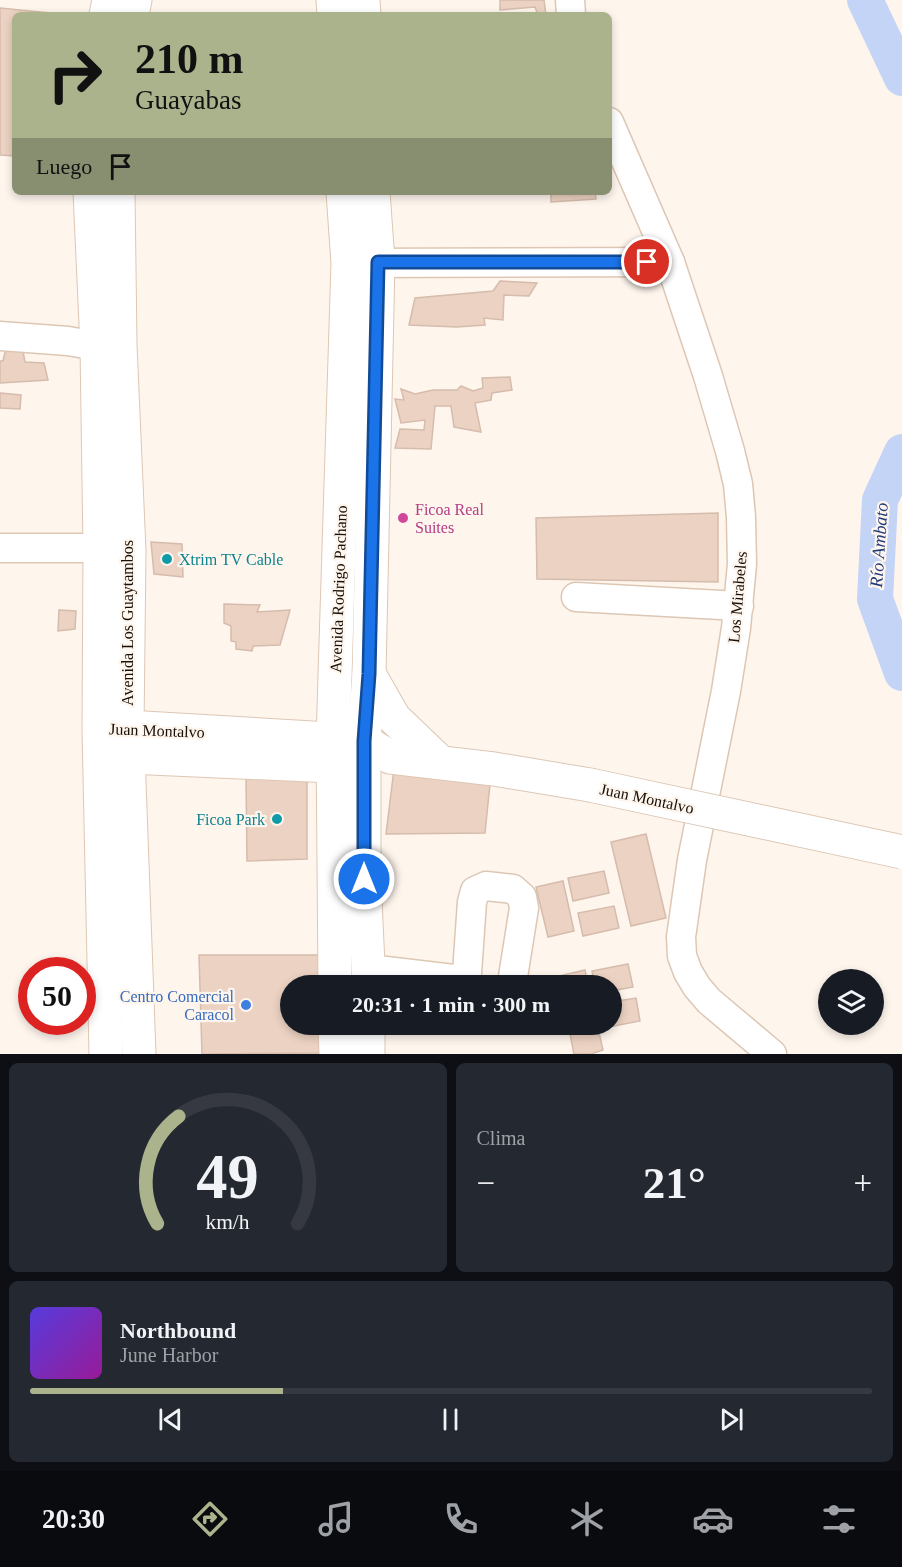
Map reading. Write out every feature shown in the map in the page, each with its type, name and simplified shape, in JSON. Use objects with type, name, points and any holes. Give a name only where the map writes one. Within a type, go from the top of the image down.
[{"type":"main road","name":"Avenida Los Guaytambos","points":[[90,195],[109,345]]},
{"type":"main road","name":"Avenida Los Guaytambos","points":[[106,1054],[113,743],[114,549],[109,345],[118,195]]},
{"type":"main road","name":"Avenida Rodrigo Pachano","points":[[336,975],[357,754],[369,674],[363,263],[344,195]]},
{"type":"main road","name":"Avenida Rodrigo Pachano","points":[[369,975],[357,754],[363,263],[373,195]]},
{"type":"main road","points":[[369,674],[394,718],[440,762]]},
{"type":"main road","name":"Avenida Los Guaytambos","points":[[113,743],[139,1054]]},
{"type":"main road","name":"Juan Montalvo","points":[[113,743],[357,754],[494,769],[590,785],[902,852]]},
{"type":"main road","points":[[335,1035],[336,1054]]},
{"type":"main road","points":[[368,1035],[368,1054]]},
{"type":"street","name":"Los Mirabeles","points":[[612,129],[670,262],[730,451],[738,484],[741,517],[742,564],[739,606],[726,691],[692,860],[681,937],[682,956],[696,987],[709,1001],[772,1054]]},
{"type":"street","points":[[363,263],[670,262]]},
{"type":"street","points":[[0,336],[109,345]]},
{"type":"street","points":[[0,548],[114,549]]},
{"type":"street","points":[[576,597],[739,606]]},
{"type":"street","points":[[466,975],[472,902],[475,891],[486,885],[513,889],[522,897],[524,908],[513,975]]},
{"type":"building","points":[[500,0],[544,0],[546,12],[537,12],[535,7],[500,10]]},
{"type":"building","points":[[0,8],[41,12],[12,12],[12,156],[0,155]]},
{"type":"building","points":[[551,195],[595,195],[596,199],[551,202]]},
{"type":"building","points":[[500,281],[537,283],[529,296],[504,295],[503,320],[484,318],[485,325],[457,327],[409,325],[415,298],[493,291]]},
{"type":"building","points":[[22,346],[25,362],[44,363],[48,380],[0,383],[0,361],[3,361],[6,348]]},
{"type":"building","points":[[510,377],[512,390],[492,393],[491,400],[475,403],[481,432],[454,427],[451,406],[435,406],[431,449],[395,448],[400,429],[424,430],[425,420],[401,423],[395,399],[404,400],[401,389],[415,394],[433,390],[457,390],[461,386],[473,391],[483,388],[482,378]]},
{"type":"building","points":[[0,393],[21,395],[20,409],[0,408]]},
{"type":"building","points":[[718,513],[718,582],[537,579],[536,518]]},
{"type":"building","name":"Xtrim TV Cable","points":[[151,542],[182,544],[183,577],[154,574]]},
{"type":"building","points":[[224,604],[260,605],[257,612],[290,610],[280,645],[253,646],[252,651],[236,649],[236,642],[231,641],[231,626],[224,623]]},
{"type":"building","points":[[59,610],[76,611],[75,629],[58,631]]},
{"type":"building","points":[[394,769],[490,784],[485,833],[386,834]]},
{"type":"building","name":"Ficoa Park","points":[[307,778],[307,859],[247,861],[246,779]]},
{"type":"building","points":[[646,834],[666,918],[631,926],[611,842]]},
{"type":"building","points":[[604,871],[609,893],[573,901],[568,878]]},
{"type":"building","points":[[563,881],[574,931],[548,937],[536,887]]},
{"type":"building","points":[[614,906],[619,928],[583,936],[578,913]]},
{"type":"building","name":"Centro Comercial Caracol","points":[[199,955],[331,955],[330,975],[280,975],[280,1035],[327,1035],[326,1053],[202,1054]]},
{"type":"building","points":[[628,964],[633,987],[622,989],[622,975],[593,975],[592,971]]},
{"type":"building","points":[[585,970],[586,975],[563,975]]},
{"type":"building","points":[[636,998],[640,1021],[622,1024],[622,1000]]},
{"type":"building","points":[[570,1035],[600,1035],[603,1050],[591,1054],[574,1054]]},
{"type":"waterway","name":"Río Ambato","points":[[865,0],[902,78]]},
{"type":"waterway","name":"Río Ambato","points":[[902,452],[880,500],[875,599],[902,673]]},
{"type":"place","name":"Ficoa Real Suites","points":[[403,518]]},
{"type":"place","name":"Xtrim TV Cable","points":[[167,559]]},
{"type":"place","name":"Ficoa Park","points":[[277,819]]},
{"type":"place","name":"Centro Comercial Caracol","points":[[246,1005]]},
{"type":"route","points":[[364,879],[364,741],[369,674],[378,262],[647,262]]}]
